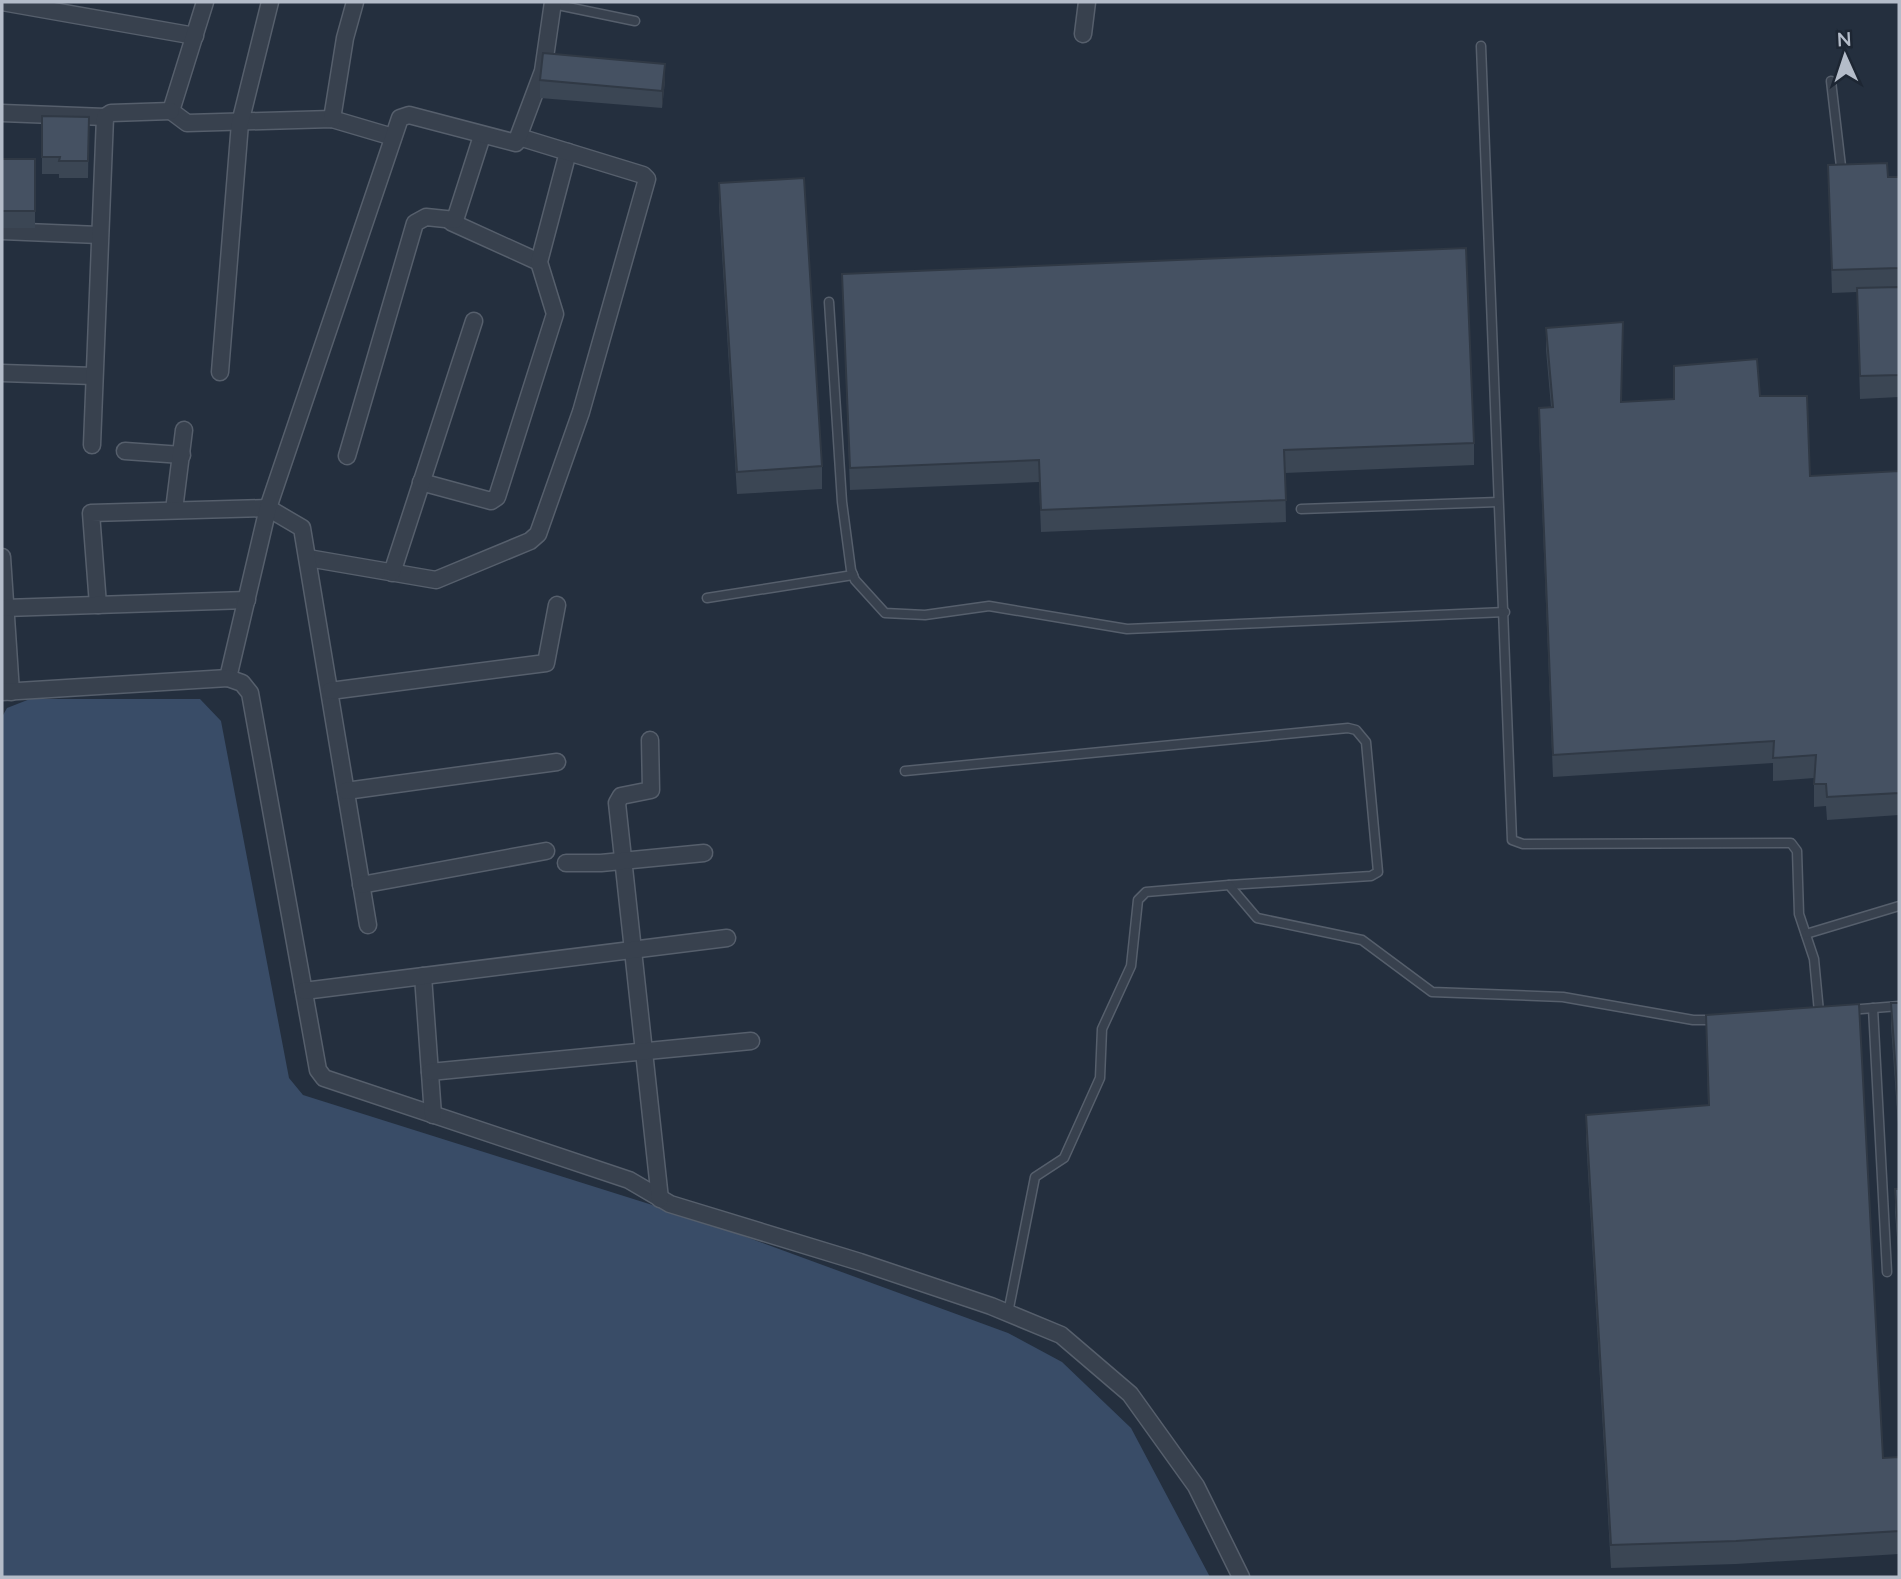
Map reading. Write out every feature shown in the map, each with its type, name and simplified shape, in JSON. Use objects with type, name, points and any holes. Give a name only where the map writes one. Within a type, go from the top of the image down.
[{"type":"street","points":[[2,2],[195,36]]},
{"type":"street","points":[[171,111],[205,2]]},
{"type":"street","points":[[220,372],[240,124],[270,2]]},
{"type":"street","points":[[332,119],[345,38],[355,2]]},
{"type":"street","points":[[1083,34],[1087,2]]},
{"type":"street","points":[[228,678],[268,508],[402,115],[511,144],[519,137],[543,71],[553,3]]},
{"type":"street","points":[[2,113],[105,117],[111,113],[171,111],[187,123],[240,124],[332,119],[393,137]]},
{"type":"street","points":[[92,445],[105,117]]},
{"type":"street","points":[[452,222],[457,217],[482,136]]},
{"type":"street","points":[[308,558],[428,580],[442,579],[530,541],[538,534],[582,412],[647,184],[643,175],[519,137]]},
{"type":"street","points":[[421,482],[491,500],[497,497],[555,314],[539,262],[568,152]]},
{"type":"street","points":[[347,456],[415,223],[426,217],[439,216],[539,262]]},
{"type":"street","points":[[2,231],[99,235]]},
{"type":"street","points":[[392,573],[474,321]]},
{"type":"street","points":[[2,373],[94,376]]},
{"type":"street","points":[[174,510],[184,430]]},
{"type":"street","points":[[125,451],[182,455]]},
{"type":"street","points":[[98,605],[92,513],[268,508],[302,528],[368,926]]},
{"type":"street","points":[[2,557],[6,692],[228,678],[242,683],[250,694],[318,1070],[324,1077],[629,1180],[660,1199],[1008,1313],[1061,1335],[1130,1394],[1196,1486],[1241,1577]]},
{"type":"street","points":[[5,608],[247,600]]},
{"type":"street","points":[[330,691],[546,663],[557,605]]},
{"type":"street","points":[[650,740],[651,790],[617,798],[660,1199]]},
{"type":"street","points":[[345,791],[557,762]]},
{"type":"street","points":[[361,885],[546,851]]},
{"type":"street","points":[[566,863],[623,861],[704,853]]},
{"type":"street","points":[[304,991],[727,938]]},
{"type":"street","points":[[423,976],[433,1115]]},
{"type":"street","points":[[430,1072],[751,1041]]},
{"type":"lane","points":[[553,3],[635,21]]},
{"type":"lane","points":[[1481,46],[1512,840],[1523,844],[1791,843],[1797,851],[1799,914],[1814,959],[1819,1012]]},
{"type":"lane","points":[[1831,81],[1843,179],[1846,183]]},
{"type":"lane","points":[[829,302],[842,502],[853,575],[885,613],[925,615],[989,606],[1127,629],[1505,612]]},
{"type":"lane","points":[[1301,509],[1498,502]]},
{"type":"lane","points":[[707,598],[853,575]]},
{"type":"lane","points":[[905,771],[1348,728],[1362,734],[1366,742],[1378,872],[1371,876],[1229,885],[1146,892],[1140,895],[1131,966],[1102,1029],[1100,1078],[1064,1158],[1035,1177],[1008,1313]]},
{"type":"lane","points":[[1229,885],[1256,918],[1362,940],[1432,992],[1563,997],[1693,1020],[1727,1019]]},
{"type":"lane","points":[[1806,934],[1899,906]]},
{"type":"lane","points":[[1806,1013],[1899,1006]]},
{"type":"lane","points":[[1873,1008],[1887,1272]]},
{"type":"water","points":[[30,699],[200,699],[221,721],[289,1078],[303,1095],[700,1220],[1008,1333],[1062,1362],[1131,1428],[1210,1577],[2,1576],[2,717],[7,708]]},
{"type":"building","points":[[543,53],[665,64],[662,91],[540,80]]},
{"type":"building","points":[[42,116],[89,117],[88,161],[59,161],[60,157],[42,157]]},
{"type":"building","points":[[2,159],[35,159],[35,211],[2,211]]},
{"type":"building","points":[[1887,163],[1888,177],[1899,177],[1899,268],[1832,270],[1828,165]]},
{"type":"building","points":[[804,178],[822,466],[737,472],[719,183]]},
{"type":"building","points":[[1466,248],[1474,443],[1284,450],[1286,500],[1041,510],[1039,460],[850,468],[842,274]]},
{"type":"building","points":[[1899,287],[1899,375],[1860,376],[1857,288]]},
{"type":"building","points":[[1623,322],[1621,402],[1674,399],[1674,366],[1757,359],[1760,396],[1807,396],[1810,476],[1899,471],[1899,793],[1827,797],[1826,784],[1814,784],[1816,755],[1773,758],[1774,741],[1553,755],[1539,408],[1553,407],[1546,328]]},
{"type":"building","points":[[1891,1003],[1899,1003],[1899,1116]]},
{"type":"building","points":[[1859,1004],[1883,1458],[1899,1457],[1899,1531],[1611,1545],[1586,1115],[1709,1105],[1706,1015]]},
{"type":"building","points":[[1895,1189],[1899,1189],[1899,1241]]}]
